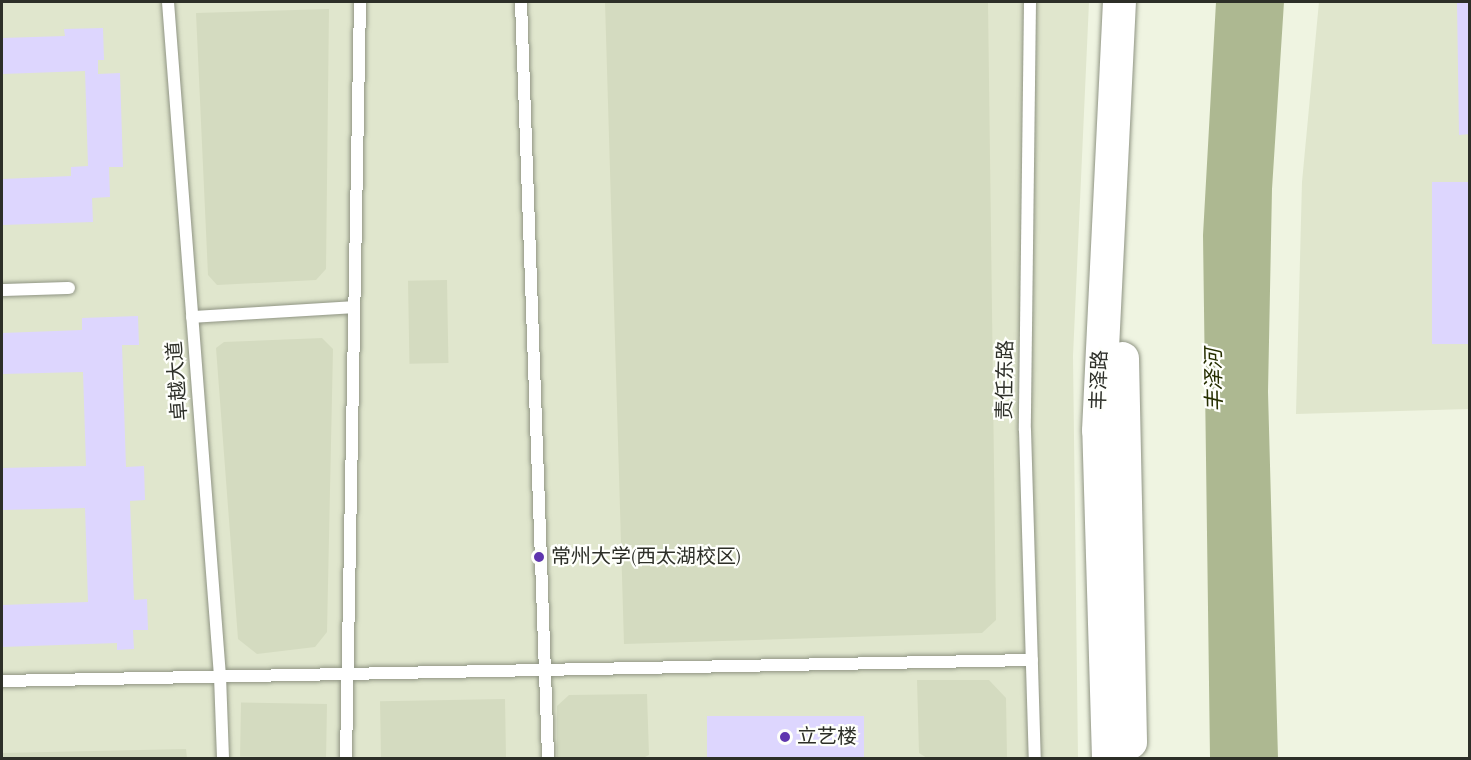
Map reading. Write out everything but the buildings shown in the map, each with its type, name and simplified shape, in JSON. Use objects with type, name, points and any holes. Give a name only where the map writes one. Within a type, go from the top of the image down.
[{"type":"street","name":"丰泽路","points":[[1108,759],[1098,430],[1119,2]]},
{"type":"street","name":"丰泽路","points":[[1131,759],[1122,235],[1136,2]]},
{"type":"lane","name":"卓越大道","points":[[168,2],[220,676],[223,759]]},
{"type":"lane","points":[[346,759],[345,674],[360,2]]},
{"type":"lane","points":[[521,2],[548,759]]},
{"type":"lane","name":"责任东路","points":[[1030,2],[1025,430],[1035,759]]},
{"type":"lane","points":[[2,290],[69,288]]},
{"type":"lane","points":[[192,317],[354,308]]},
{"type":"lane","points":[[2,681],[1032,660]]},
{"type":"shaded area","name":"常州大学(西太湖校区)","points":[[2,2],[1089,2],[1073,356],[1078,758],[2,758]]},
{"type":"shaded area","points":[[605,2],[988,2],[996,620],[982,633],[624,644]]},
{"type":"shaded area","points":[[1319,2],[1469,2],[1469,409],[1296,414],[1302,182]]},
{"type":"shaded area","points":[[329,9],[326,269],[316,280],[217,285],[208,275],[196,13]]},
{"type":"shaded area","points":[[447,280],[448,363],[409,364],[408,281]]},
{"type":"shaded area","points":[[322,338],[333,349],[327,632],[315,647],[257,654],[238,639],[216,348],[224,342]]},
{"type":"shaded area","points":[[917,680],[989,680],[1006,698],[1007,758],[927,758],[919,753]]},
{"type":"shaded area","points":[[647,694],[649,755],[643,758],[557,758],[557,706],[569,695]]},
{"type":"shaded area","points":[[505,699],[506,758],[381,758],[380,701]]},
{"type":"shaded area","points":[[241,702],[327,704],[326,758],[240,756]]},
{"type":"shaded area","points":[[186,749],[187,758],[2,758],[2,753]]},
{"type":"water","name":"丰泽河","points":[[1216,2],[1284,2],[1272,189],[1268,392],[1278,758],[1210,758],[1203,235]]},
{"type":"place","name":"常州大学(西太湖校区)","points":[[539,557]]},
{"type":"place","name":"立艺楼","points":[[785,737]]}]
